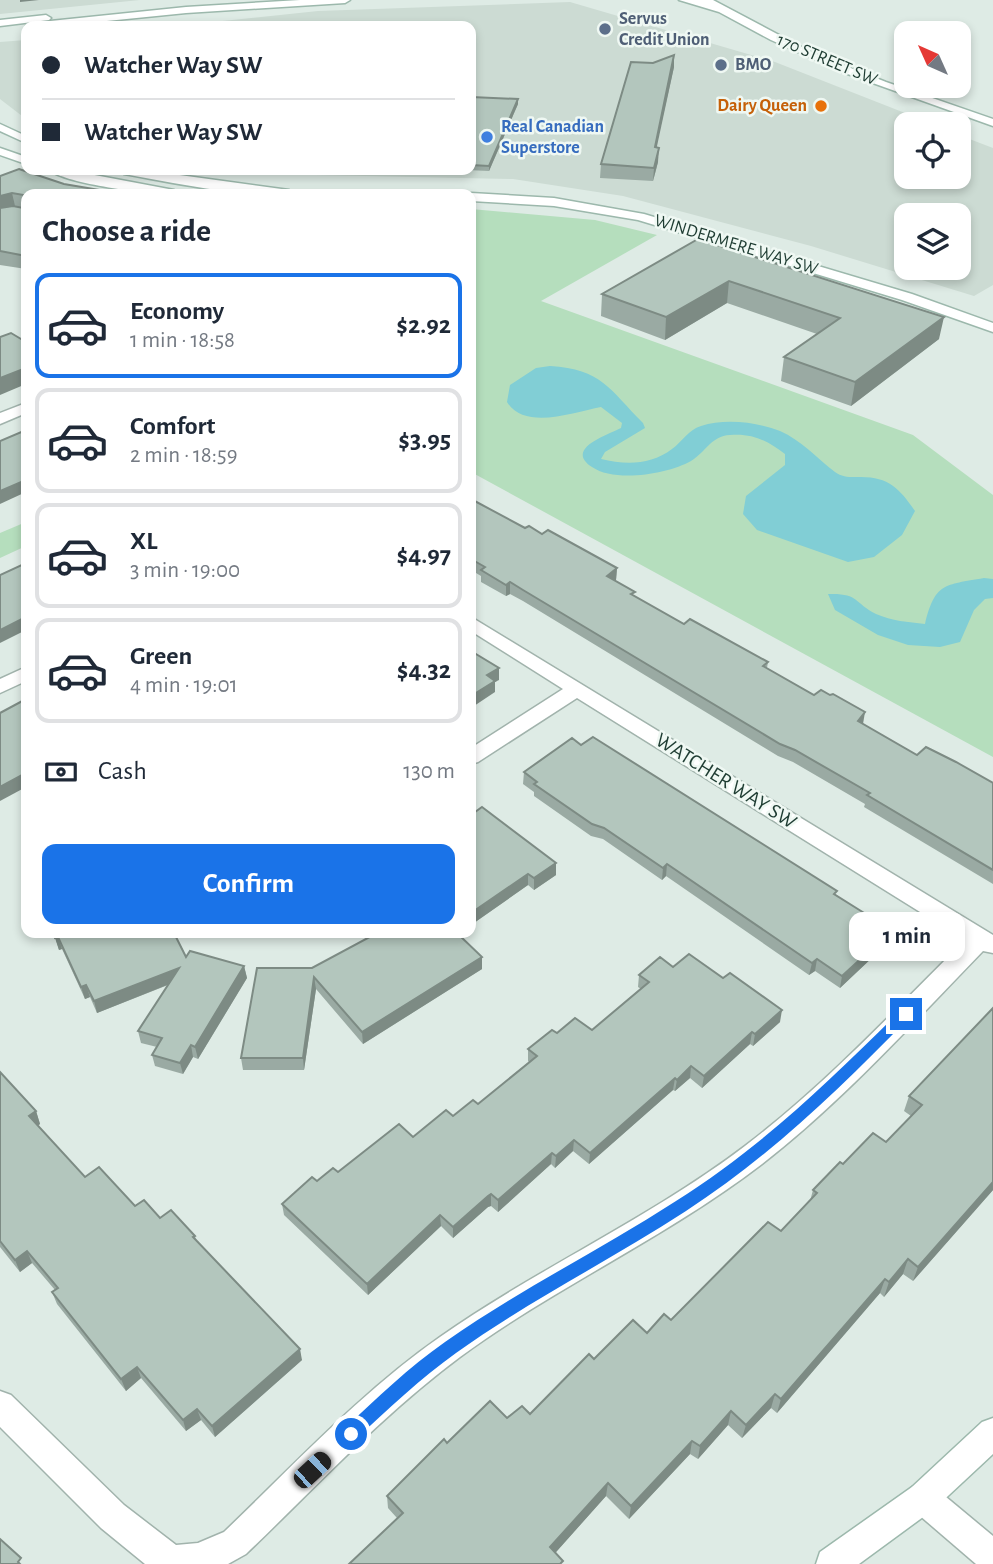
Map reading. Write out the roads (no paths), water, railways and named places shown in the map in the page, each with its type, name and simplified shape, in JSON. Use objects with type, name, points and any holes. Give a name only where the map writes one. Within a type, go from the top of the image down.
[{"type":"street","points":[[0,23],[204,0]]},
{"type":"street","points":[[84,21],[186,10],[345,0]]},
{"type":"street","points":[[684,0],[719,9]]},
{"type":"street","name":"170 STREET SW","points":[[706,0],[758,30],[849,72],[993,123]]},
{"type":"street","points":[[0,30],[21,28]]},
{"type":"street","points":[[0,127],[21,138]]},
{"type":"street","points":[[0,150],[21,159]]},
{"type":"street","points":[[75,175],[130,189]]},
{"type":"street","points":[[149,175],[251,189]]},
{"type":"street","name":"WINDERMERE WAY SW","points":[[476,197],[574,205],[650,219],[907,297],[993,328]]},
{"type":"street","points":[[0,419],[21,410]]},
{"type":"street","name":"WATCHER WAY SW","points":[[0,1406],[140,1541],[173,1561],[204,1560],[234,1543],[389,1397],[449,1348],[506,1310],[692,1199],[754,1155],[811,1107],[987,942],[476,626]]},
{"type":"street","points":[[0,687],[21,676]]},
{"type":"street","points":[[476,754],[577,689]]},
{"type":"street","points":[[832,1564],[923,1498],[993,1433]]},
{"type":"street","points":[[923,1498],[993,1557]]},
{"type":"water","points":[[550,366],[582,371],[593,376],[643,423],[645,428],[605,452],[601,459],[629,463],[647,461],[664,454],[701,426],[720,422],[751,423],[788,435],[841,475],[886,482],[904,496],[915,511],[902,535],[874,557],[848,562],[757,530],[743,514],[746,496],[785,465],[785,454],[760,439],[746,435],[723,436],[713,441],[691,461],[656,473],[627,476],[602,472],[585,460],[585,449],[591,443],[621,428],[622,423],[601,407],[538,418],[515,411],[507,402],[510,385],[536,368]]},
{"type":"water","points":[[984,578],[993,579],[993,598],[985,599],[974,610],[960,642],[940,647],[908,645],[878,635],[835,610],[828,594],[851,597],[876,614],[888,618],[925,624],[933,600],[943,588]]},
{"type":"place","name":"Servus Credit Union","points":[[605,29]]},
{"type":"place","name":"BMO","points":[[721,65]]},
{"type":"place","name":"Dairy Queen","points":[[821,106]]},
{"type":"place","name":"Real Canadian Superstore","points":[[487,137]]}]
